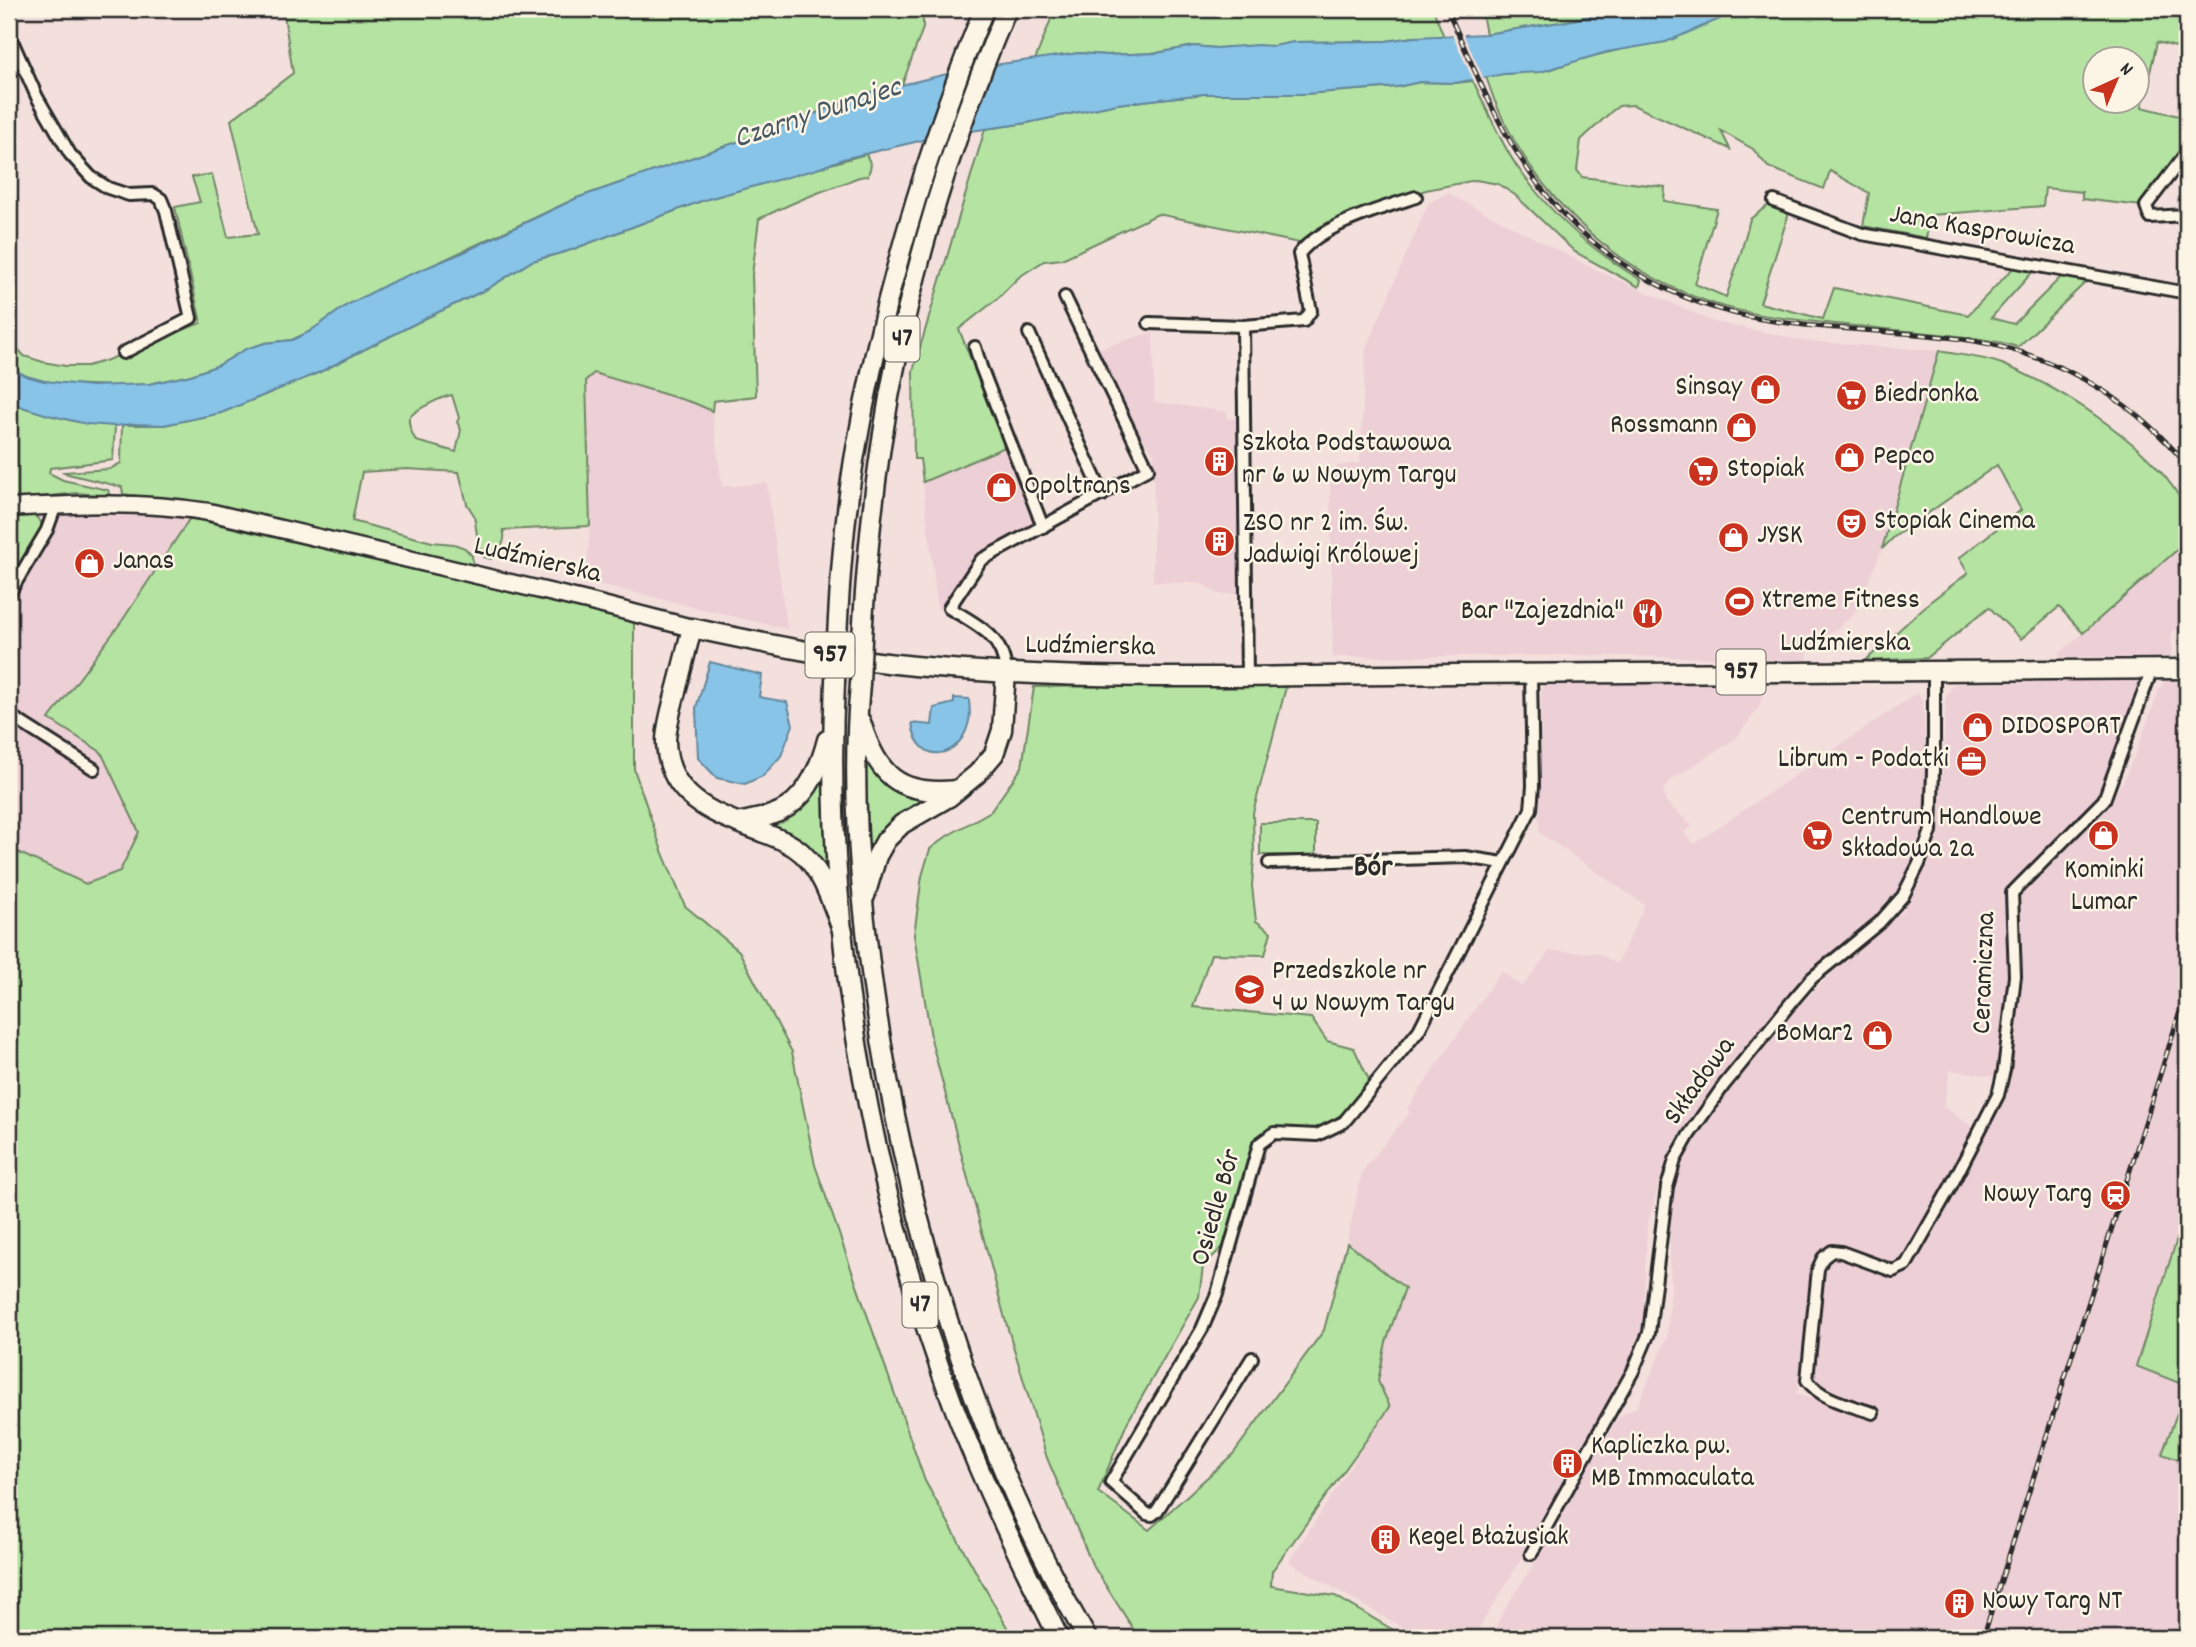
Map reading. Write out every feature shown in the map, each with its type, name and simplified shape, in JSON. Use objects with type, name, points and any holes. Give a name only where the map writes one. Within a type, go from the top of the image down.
[{"type":"main road","name":"47","points":[[984,9],[920,183],[895,272],[854,460],[839,596],[834,713],[835,825],[851,1005],[866,1097],[920,1308],[979,1469],[1059,1638]]},
{"type":"main road","name":"47","points":[[1007,9],[947,170],[916,278],[881,443],[865,580],[857,709],[856,782],[862,906],[879,1031],[892,1100],[939,1289],[966,1371],[1009,1481],[1054,1577],[1087,1638]]},
{"type":"main road","name":"Ludźmierska","points":[[9,508],[98,503],[149,505],[209,512],[782,648],[876,662],[1006,672],[1247,677],[2187,669]]},
{"type":"main road","points":[[692,628],[668,727],[667,754],[676,779],[693,799],[708,810],[788,843],[800,851],[814,866],[826,886],[843,932]]},
{"type":"main road","points":[[862,906],[877,856],[886,840],[902,824],[949,797],[986,765],[998,744],[1002,730],[1006,672]]},
{"type":"main road","points":[[857,709],[874,756],[892,777],[918,790],[956,790]]},
{"type":"main road","points":[[738,823],[773,815],[800,796],[821,762],[834,713]]},
{"type":"street","points":[[9,34],[37,97],[70,154],[91,177],[108,188],[129,195],[153,194],[161,200],[166,211],[191,318],[123,353]]},
{"type":"street","points":[[2187,152],[2146,206],[2150,217],[2187,215]]},
{"type":"street","points":[[1149,323],[1243,326],[1304,321],[1311,311],[1298,254],[1307,244],[1360,216],[1416,197]]},
{"type":"street","name":"Jana Kasprowicza","points":[[1774,201],[1863,234],[2187,293]]},
{"type":"street","points":[[1006,672],[1005,657],[999,645],[975,623],[949,608],[981,560],[1148,469],[1065,297]]},
{"type":"street","points":[[1243,326],[1247,677]]},
{"type":"street","points":[[1029,333],[1103,495]]},
{"type":"street","points":[[975,347],[1043,527]]},
{"type":"street","points":[[9,594],[47,530],[56,505]]},
{"type":"street","name":"Ceramiczna","points":[[1873,1413],[1830,1398],[1813,1389],[1807,1380],[1818,1269],[1832,1251],[1893,1271],[1906,1265],[1951,1186],[1998,1096],[2004,1070],[2015,976],[2012,893],[2104,800],[2152,669]]},
{"type":"street","name":"Składowa","points":[[1531,1554],[1633,1371],[1649,1333],[1667,1187],[1675,1160],[1689,1135],[1724,1085],[1812,978],[1880,923],[1903,897],[1919,863],[1931,831],[1934,671]]},
{"type":"street","name":"Osiedle Bór","points":[[1252,1357],[1155,1513],[1147,1514],[1111,1482],[1202,1329],[1217,1294],[1259,1144],[1274,1133],[1317,1135],[1344,1122],[1419,1030],[1531,809],[1531,674]]},
{"type":"street","points":[[9,715],[94,769]]},
{"type":"street","points":[[1269,863],[1465,857],[1503,863]]},
{"type":"shaded area","points":[[1447,193],[1600,272],[1714,322],[1804,341],[1939,351],[1882,549],[1854,615],[1808,650],[1807,660],[1580,655],[1333,657],[1330,479],[1338,466],[1360,463],[1366,348],[1428,204]]},
{"type":"shaded area","points":[[1153,332],[1154,402],[1227,412],[1228,419],[1241,418],[1240,594],[1218,594],[1200,583],[1153,582],[1154,453],[1126,417],[1095,350]]},
{"type":"shaded area","points":[[593,373],[694,403],[712,412],[722,487],[767,483],[787,629],[586,581],[590,526],[586,380]]},
{"type":"shaded area","points":[[1005,447],[1037,525],[982,552],[938,611],[923,482]]},
{"type":"shaded area","points":[[174,515],[190,518],[122,621],[49,719],[101,752],[139,832],[119,871],[86,884],[9,848],[9,581],[41,529],[41,522],[35,516]]},
{"type":"shaded area","points":[[2187,541],[2187,629],[2172,630],[2171,657],[2059,657],[2059,654]]},
{"type":"shaded area","points":[[1542,678],[1678,678],[1768,682],[1758,709],[1735,739],[1672,779],[1663,791],[1666,802],[1693,826],[1683,832],[1694,844],[1917,693],[1922,701],[1924,719],[1927,798],[1919,848],[1906,879],[1878,916],[1809,973],[1786,996],[1718,1080],[1673,1144],[1647,1227],[1642,1334],[1586,1446],[1531,1543],[1473,1638],[1421,1638],[1289,1562],[1389,1407],[1378,1381],[1386,1342],[1405,1288],[1347,1243],[1362,1172],[1410,1112],[1407,1109],[1501,971],[1522,987],[1550,951],[1597,953],[1617,964],[1645,905],[1539,832]]},
{"type":"shaded area","points":[[2142,679],[2095,802],[2005,890],[2010,973],[1997,1077],[1950,1070],[1943,1107],[1973,1127],[1911,1246],[1897,1264],[1887,1266],[1859,1251],[1834,1243],[1820,1250],[1812,1276],[1797,1394],[1810,1399],[1823,1285],[1829,1262],[1838,1258],[1896,1277],[1911,1267],[1944,1211],[2006,1092],[2022,978],[2017,928],[2018,894],[2096,815],[2122,784],[2166,679],[2187,680],[2187,1125],[2181,1139],[2187,1142],[2187,1208],[2136,1366],[2187,1386],[2162,1454],[2187,1463],[2187,1638],[1490,1638],[1619,1417],[1637,1407],[1667,1338],[1671,1291],[1669,1210],[1682,1161],[1717,1107],[1783,1022],[1836,969],[1903,911],[1920,881],[1939,832],[1946,696],[1954,684]]},
{"type":"green space","points":[[283,9],[923,9],[923,28],[902,85],[872,92],[577,198],[347,305],[309,332],[292,340],[265,343],[191,375],[149,384],[67,384],[26,376],[9,367],[9,338],[24,356],[66,366],[87,366],[201,323],[175,207],[200,202],[192,177],[212,174],[228,237],[258,234],[231,120],[293,73]]},
{"type":"green space","points":[[1055,9],[1433,9],[1444,37],[1295,42],[1274,46],[1194,46],[1157,53],[1079,53],[1035,60]]},
{"type":"green space","points":[[1481,9],[1616,9],[1573,20],[1486,34]]},
{"type":"green space","points":[[1743,9],[2187,9],[2187,50],[2157,42],[2150,72],[2150,46],[2080,46],[2080,116],[2150,116],[2150,109],[2187,118],[2187,144],[2142,206],[2082,199],[2082,192],[2045,188],[2043,206],[1931,215],[1926,238],[1863,226],[1869,193],[1830,171],[1824,189],[1768,167],[1753,149],[1721,131],[1730,149],[1633,105],[1619,106],[1581,140],[1577,170],[1582,177],[1665,187],[1664,201],[1717,209],[1695,284],[1726,297],[1750,219],[1770,204],[1789,213],[1760,303],[1823,319],[1834,288],[1968,315],[2017,264],[2037,267],[1991,318],[2014,324],[2064,274],[2088,280],[2018,347],[1956,336],[1761,315],[1715,304],[1670,286],[1629,263],[1591,234],[1557,200],[1528,162],[1504,121],[1486,77],[1549,70],[1580,59],[1635,46]]},
{"type":"green space","points":[[1473,81],[1508,152],[1534,189],[1575,232],[1641,280],[1639,287],[1575,252],[1515,195],[1498,184],[1476,180],[1426,190],[1388,203],[1350,217],[1299,243],[1158,214],[1062,259],[1044,261],[1019,277],[997,299],[959,329],[1005,447],[923,482],[920,459],[914,459],[913,371],[985,129],[1116,104],[1204,94],[1304,94],[1397,87],[1420,82]]},
{"type":"green space","points":[[866,154],[871,165],[868,176],[857,177],[759,219],[752,275],[756,396],[713,401],[712,411],[594,373],[586,380],[590,526],[503,530],[502,546],[491,559],[484,557],[479,548],[474,515],[467,504],[459,472],[406,469],[362,472],[352,521],[465,548],[472,556],[473,565],[214,506],[123,494],[122,487],[64,472],[110,469],[121,463],[122,425],[164,425],[221,413],[320,372],[487,289],[532,261],[568,251],[704,200]],"holes":[[[452,395],[459,418],[457,422],[461,430],[456,452],[416,441],[409,422],[411,416],[421,408]]]},
{"type":"green space","points":[[1939,351],[2002,364],[2052,389],[2106,423],[2154,464],[2172,486],[2186,509],[2187,541],[2083,633],[2059,607],[2021,639],[1989,607],[1927,658],[1865,661],[1931,601],[1968,573],[1959,558],[2021,510],[1997,465],[1894,537],[1882,549]]},
{"type":"green space","points":[[9,403],[74,421],[115,426],[113,460],[50,468],[49,473],[63,480],[108,490],[110,496],[78,493],[9,500]]},
{"type":"green space","points":[[35,516],[41,522],[41,529],[9,581],[9,517]]},
{"type":"green space","points":[[190,518],[634,621],[634,769],[662,851],[685,906],[739,951],[792,1052],[815,1165],[925,1481],[1013,1638],[9,1638],[9,848],[86,884],[120,871],[139,832],[101,752],[49,719],[122,621]]},
{"type":"green space","points":[[1034,687],[1286,687],[1253,813],[1252,886],[1256,921],[1271,932],[1265,955],[1211,954],[1193,1007],[1311,1018],[1327,1041],[1354,1048],[1370,1082],[1343,1113],[1319,1130],[1273,1129],[1256,1139],[1229,1241],[1203,1266],[1199,1297],[1127,1423],[1098,1492],[1149,1530],[1233,1454],[1324,1330],[1347,1243],[1405,1288],[1386,1342],[1378,1381],[1390,1407],[1272,1571],[1271,1586],[1335,1596],[1407,1638],[1139,1638],[1092,1564],[1047,1458],[1005,1319],[932,1043],[914,935],[922,876],[930,849],[991,811],[1022,767]]},
{"type":"green space","points":[[864,744],[888,783],[899,793],[932,799],[914,807],[887,826],[875,845],[867,845]]},
{"type":"green space","points":[[824,775],[833,881],[762,825],[805,800]]},
{"type":"green space","points":[[1260,823],[1316,823],[1316,855],[1260,855]]},
{"type":"green space","points":[[2187,1208],[2187,1386],[2136,1366]]},
{"type":"green space","points":[[2187,1386],[2187,1463],[2162,1454]]},
{"type":"water","name":"Czarny Dunajec","points":[[1616,9],[1743,9],[1666,42],[1607,52],[1540,72],[1504,74],[1455,83],[1420,82],[1397,87],[1304,94],[1204,94],[1117,104],[1027,123],[949,134],[843,159],[817,169],[704,200],[568,251],[532,261],[487,289],[320,372],[221,413],[164,425],[115,426],[87,424],[9,403],[9,367],[44,381],[92,386],[149,384],[191,375],[265,343],[292,340],[309,332],[347,305],[392,282],[462,253],[577,198],[872,92],[972,68],[1079,53],[1157,53],[1194,46],[1274,46],[1294,42],[1386,41],[1486,34],[1573,20]]},
{"type":"water","points":[[710,662],[762,675],[759,697],[787,702],[793,725],[781,756],[763,776],[745,784],[717,778],[698,758],[696,708]]},
{"type":"water","points":[[954,698],[969,699],[970,718],[964,734],[958,744],[949,750],[931,752],[922,747],[912,723],[932,725],[934,708],[954,703]]},
{"type":"pier","points":[[1462,31],[1485,81],[1475,84],[1451,32]]},
{"type":"pier","points":[[997,61],[970,135],[922,144],[949,70],[972,65],[954,117],[974,65]]},
{"type":"railway","points":[[1447,9],[1497,117],[1527,168],[1564,215],[1603,250],[1625,265],[1671,291],[1721,310],[1746,316],[1799,324],[1957,338],[2026,354],[2078,376],[2102,390],[2147,424],[2187,465]]},
{"type":"railway","points":[[1983,1638],[2187,989]]},
{"type":"place","name":"Sinsay","points":[[1765,389]]},
{"type":"place","name":"Biedronka","points":[[1851,396]]},
{"type":"place","name":"Rossmann","points":[[1741,427]]},
{"type":"place","name":"Pepco","points":[[1850,458]]},
{"type":"place","name":"Szkoła Podstawowa nr 6 w Nowym Targu","points":[[1219,461]]},
{"type":"place","name":"Stopiak","points":[[1704,471]]},
{"type":"place","name":"Opoltrans","points":[[1001,488]]},
{"type":"place","name":"Stopiak Cinema","points":[[1851,523]]},
{"type":"place","name":"JYSK","points":[[1734,537]]},
{"type":"place","name":"ZSO nr 2 im. Św. Jadwigi Królowej","points":[[1220,541]]},
{"type":"place","name":"Janas","points":[[90,563]]},
{"type":"place","name":"Xtreme Fitness","points":[[1739,602]]},
{"type":"place","name":"Bar \"Zajezdnia\"","points":[[1647,613]]},
{"type":"place","name":"DIDOSPORT","points":[[1978,728]]},
{"type":"place","name":"Librum - Podatki","points":[[1972,761]]},
{"type":"place","name":"Centrum Handlowe Składowa 2a","points":[[1818,835]]},
{"type":"place","name":"Kominki Lumar","points":[[2104,835]]},
{"type":"place","name":"Przedszkole nr 4 w Nowym Targu","points":[[1249,989]]},
{"type":"place","name":"BoMar2","points":[[1877,1035]]},
{"type":"place","name":"Nowy Targ","points":[[2115,1196]]},
{"type":"place","name":"Kapliczka pw. MB Immaculata","points":[[1568,1464]]},
{"type":"place","name":"Kegel Błażusiak","points":[[1385,1539]]},
{"type":"place","name":"Nowy Targ NT","points":[[1959,1603]]},
{"type":"district","name":"Bór","points":[[1373,869]]}]
